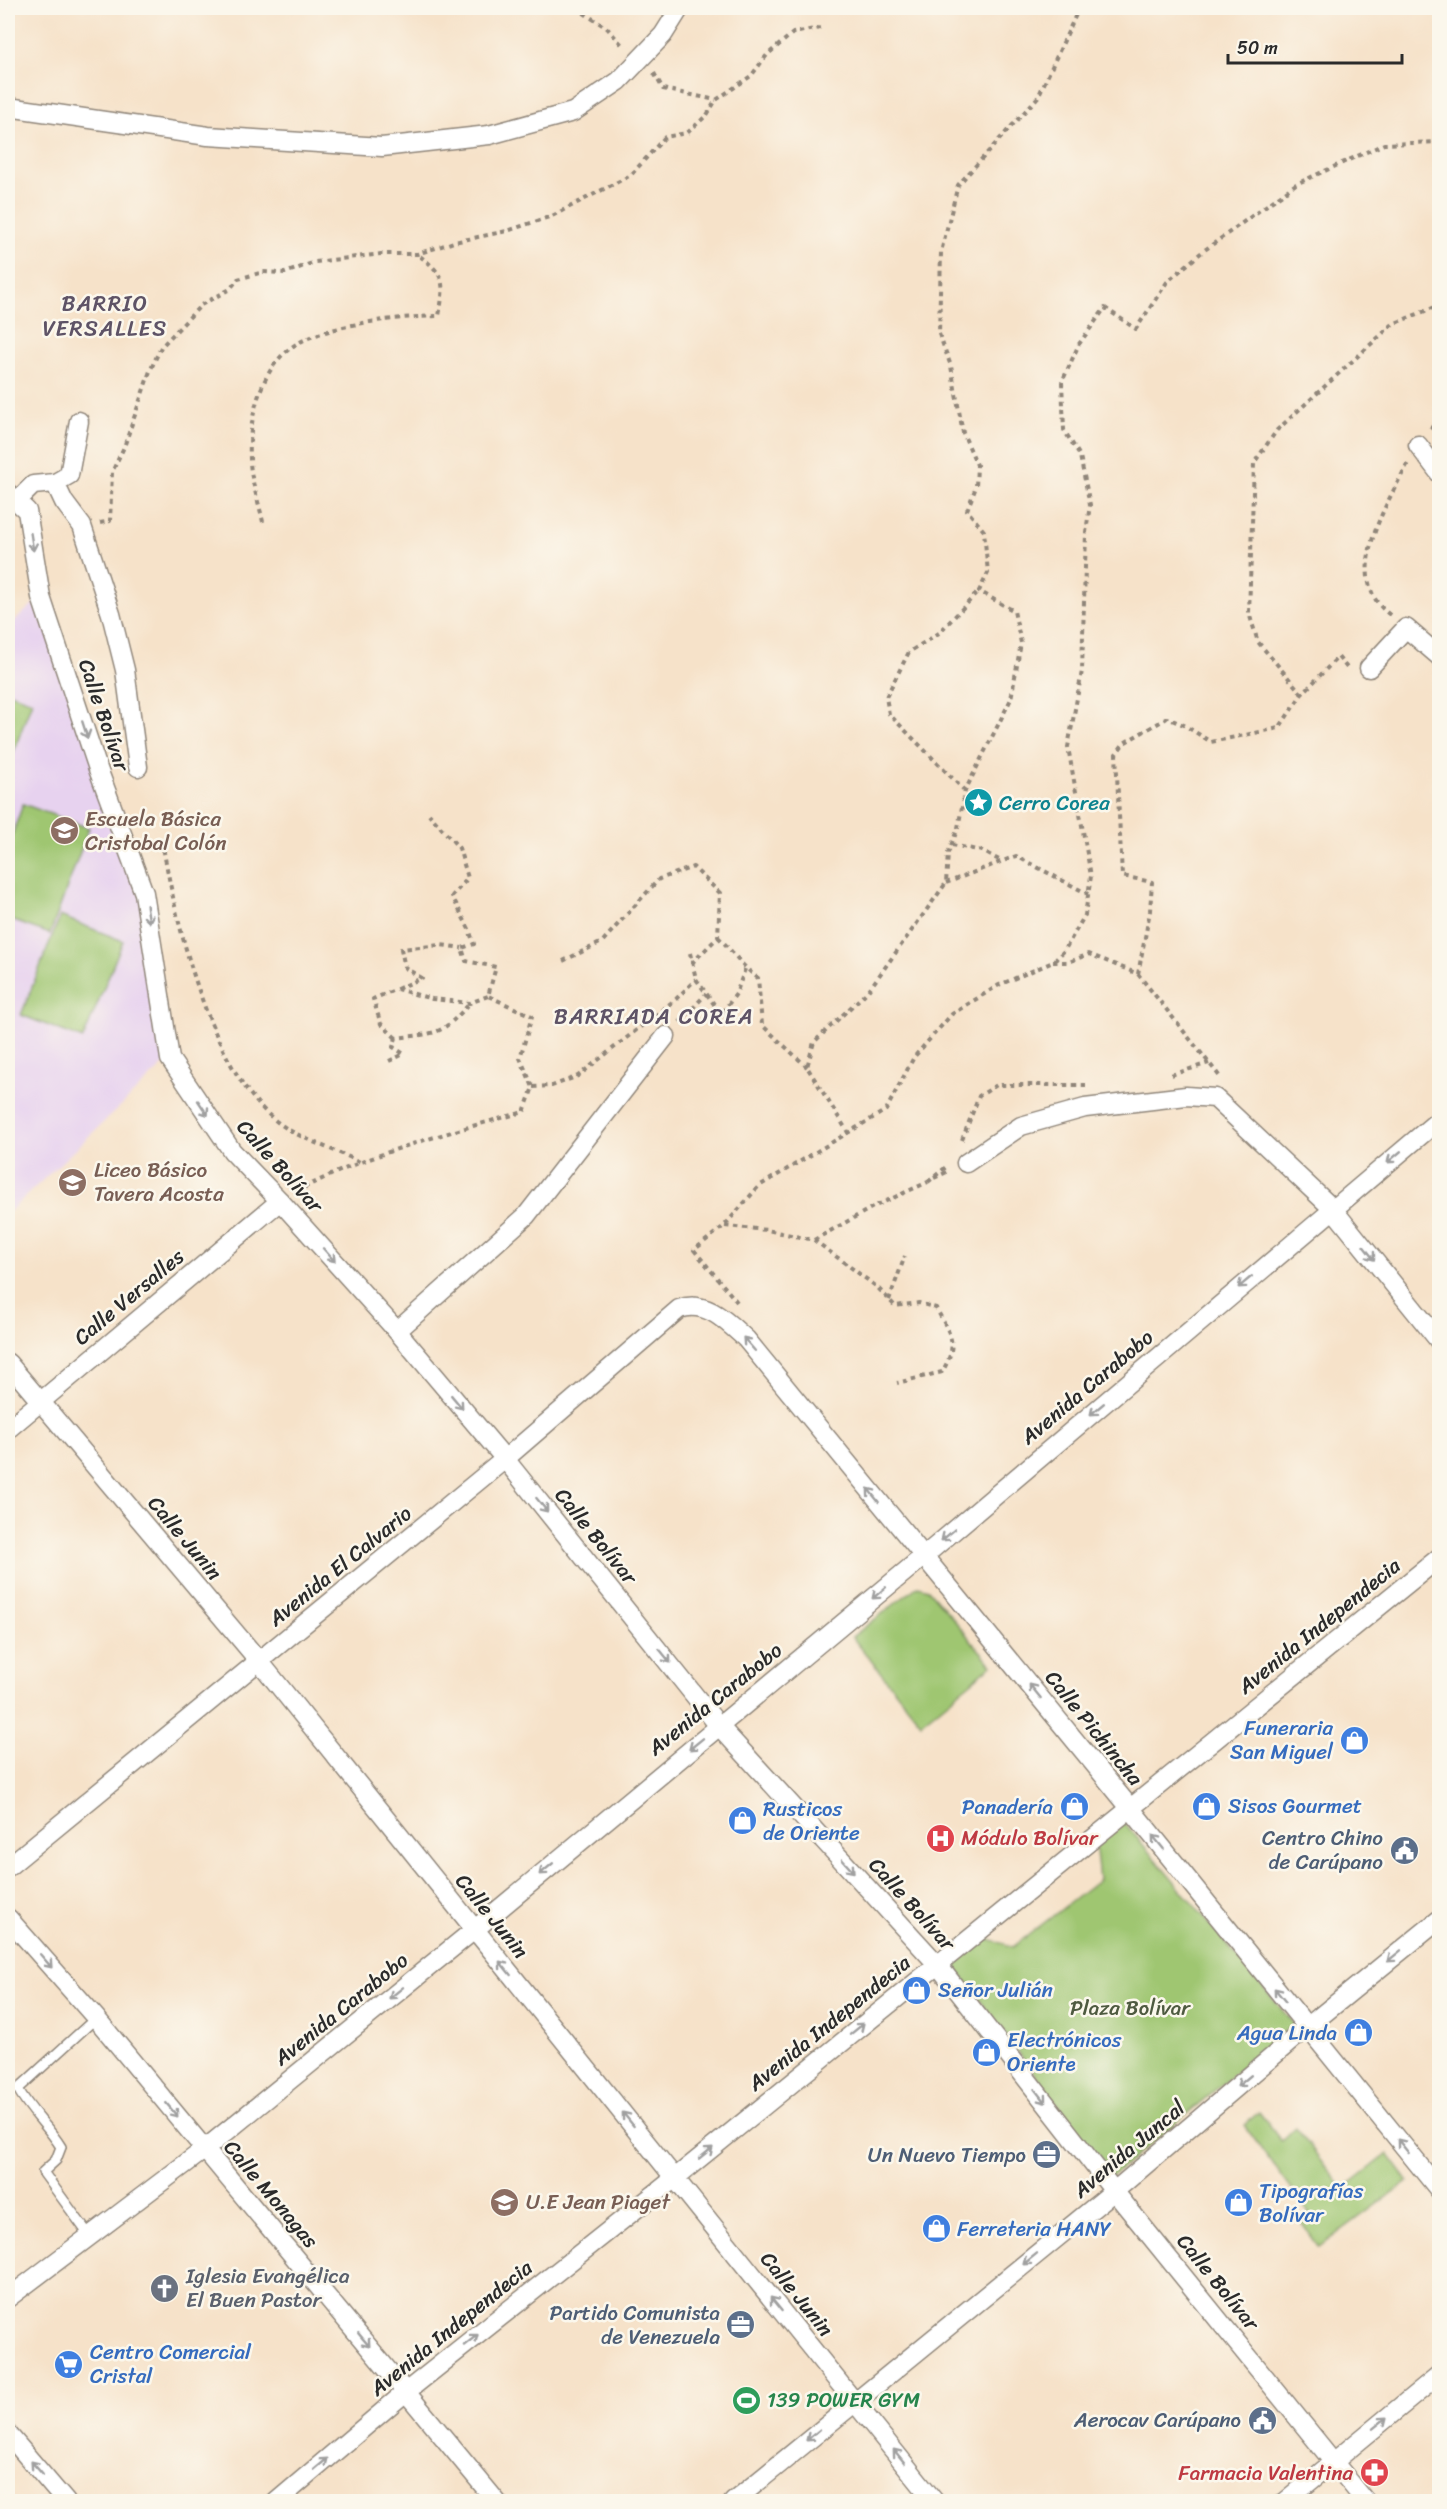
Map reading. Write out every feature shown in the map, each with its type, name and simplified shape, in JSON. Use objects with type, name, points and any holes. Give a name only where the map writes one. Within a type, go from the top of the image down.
[{"type":"street","points":[[8,107],[208,136],[382,147],[489,135],[573,112],[619,81],[663,35],[680,8]]},
{"type":"street","points":[[12,497],[33,485],[55,483],[69,475],[79,421]]},
{"type":"street","points":[[1418,445],[1440,474]]},
{"type":"street","points":[[55,483],[64,501],[82,526],[111,614],[125,670],[138,766]]},
{"type":"street","name":"Calle Bolívar","points":[[12,497],[27,511],[41,597],[98,770],[144,893],[170,1059],[232,1151],[397,1331],[505,1459],[719,1726],[937,1964],[1114,2191],[1335,2460],[1366,2502]]},
{"type":"street","points":[[1369,668],[1406,628],[1440,657]]},
{"type":"street","points":[[397,1331],[526,1216],[666,1036]]},
{"type":"street","points":[[966,1163],[1022,1126],[1085,1108],[1186,1096],[1215,1098],[1332,1208],[1440,1342]]},
{"type":"street","name":"Avenida Carabobo","points":[[8,2298],[205,2149],[474,1930],[924,1556],[1332,1208],[1440,1119]]},
{"type":"street","name":"Calle Versalles","points":[[8,1429],[280,1201]]},
{"type":"street","name":"Avenida El Calvario","points":[[8,1867],[505,1459],[679,1309],[689,1305],[701,1306]]},
{"type":"street","name":"Calle Pichincha","points":[[701,1306],[719,1316],[746,1339],[1440,2191]]},
{"type":"street","name":"Calle Junin","points":[[8,1363],[259,1661],[935,2502]]},
{"type":"street","name":"Avenida Independecia","points":[[276,2502],[407,2391],[675,2178],[1440,1557]]},
{"type":"street","name":"Calle Monagas","points":[[8,1917],[96,2018],[497,2502]]},
{"type":"street","name":"Avenida Juncal","points":[[734,2502],[854,2401],[1114,2191],[1306,2028],[1440,1919]]},
{"type":"street","points":[[1285,2502],[1440,2374]]},
{"type":"street","points":[[8,2434],[66,2502]]},
{"type":"lane","points":[[89,2235],[43,2172],[56,2160],[61,2147],[48,2125],[26,2104],[18,2089],[96,2018]]},
{"type":"path","points":[[965,791],[889,714],[886,697],[909,652],[939,633],[979,591],[988,573],[984,531],[967,510],[976,487],[977,465],[963,433],[951,366],[939,334],[941,252],[958,185],[1038,97],[1079,8]]},
{"type":"path","points":[[82,526],[110,521],[112,472],[124,447],[161,346],[201,305],[230,289],[238,279],[263,272],[285,273],[315,262],[381,254],[417,254],[454,242],[507,231],[552,216],[632,175],[665,137],[687,133],[707,115],[716,100],[752,76],[767,55],[794,33],[820,28]]},
{"type":"path","points":[[741,1308],[724,1283],[694,1250],[724,1226],[759,1186],[886,1110],[914,1057],[951,1014],[999,985],[1053,962],[1064,951],[1085,915],[1091,876],[1068,747],[1082,671],[1086,532],[1090,505],[1080,456],[1064,430],[1062,382],[1079,344],[1105,308],[1136,329],[1167,282],[1202,252],[1296,184],[1384,144],[1440,142]]},
{"type":"path","points":[[263,522],[250,460],[251,432],[259,392],[274,364],[298,342],[330,331],[412,317],[439,316],[442,279],[436,268],[417,254]]},
{"type":"path","points":[[1302,694],[1258,642],[1249,613],[1254,464],[1277,430],[1393,324],[1440,305]]},
{"type":"path","points":[[1406,628],[1382,609],[1371,595],[1365,573],[1381,514],[1418,445],[1440,418]]},
{"type":"path","points":[[807,1067],[814,1042],[868,992],[946,883],[948,853],[958,828],[965,791],[1011,699],[1022,643],[1014,611],[979,591]]},
{"type":"path","points":[[1138,974],[1150,911],[1152,882],[1122,876],[1116,754],[1124,743],[1167,718],[1184,725],[1211,742],[1279,728],[1302,694],[1338,657],[1356,680],[1369,668]]},
{"type":"path","points":[[396,1038],[381,1023],[373,999],[422,978],[405,968],[401,949],[441,945],[462,948],[474,944],[470,929],[452,896],[468,878],[459,848],[429,814]]},
{"type":"path","points":[[162,841],[184,940],[219,1044],[235,1075],[285,1128],[361,1162]]},
{"type":"path","points":[[951,845],[982,851],[1002,861]]},
{"type":"path","points":[[946,883],[1016,856],[1088,894]]},
{"type":"path","points":[[564,961],[602,942],[659,879],[693,867],[720,893],[718,937],[692,963]]},
{"type":"path","points":[[718,937],[734,951],[745,969],[758,978],[762,1025],[807,1067],[849,1134]]},
{"type":"path","points":[[462,948],[466,961],[496,967],[488,996]]},
{"type":"path","points":[[690,953],[696,979],[721,1014],[736,994],[745,969]]},
{"type":"path","points":[[1053,962],[1069,962],[1089,954],[1138,974],[1229,1085]]},
{"type":"path","points":[[533,1087],[552,1086],[578,1076],[676,999],[696,979]]},
{"type":"path","points":[[280,1201],[337,1170],[461,1129],[524,1112],[533,1087],[520,1058],[532,1017],[488,996],[470,1003],[432,999],[397,989]]},
{"type":"path","points":[[666,1036],[706,993]]},
{"type":"path","points":[[396,1038],[430,1034],[448,1028],[470,1003]]},
{"type":"path","points":[[389,1061],[404,1054],[393,1047],[396,1038]]},
{"type":"path","points":[[814,1240],[873,1207],[966,1163]]},
{"type":"path","points":[[724,1226],[767,1230],[814,1240],[877,1287],[895,1306],[919,1303],[936,1308],[951,1337],[953,1353],[942,1372],[897,1383]]},
{"type":"path","points":[[889,1300],[905,1256]]},
{"type":"shaded area","name":"Escuela Básica Cristobal Colón","points":[[41,597],[144,893],[170,1059],[8,1213],[8,627]]},
{"type":"green space","points":[[8,692],[32,701],[8,768]]},
{"type":"green space","points":[[23,804],[89,828],[50,934],[8,919],[8,847]]},
{"type":"green space","points":[[60,916],[123,941],[83,1039],[21,1015]]},
{"type":"green space","points":[[918,1586],[928,1589],[992,1665],[921,1723],[852,1637]]},
{"type":"green space","name":"Plaza Bolívar","points":[[1123,1821],[1294,2024],[1111,2177],[950,1960],[981,1936],[1013,1947],[1099,1880],[1095,1843]]},
{"type":"green space","points":[[1259,2112],[1281,2141],[1296,2128],[1343,2189],[1388,2154],[1408,2181],[1319,2247],[1299,2220],[1309,2213],[1244,2125]]},
{"type":"place","name":"Cerro Corea","points":[[978,803]]},
{"type":"place","name":"Escuela Básica Cristobal Colón","points":[[64,831]]},
{"type":"place","name":"Liceo Básico Tavera Acosta","points":[[73,1182]]},
{"type":"place","name":"Funeraria San Miguel","points":[[1354,1740]]},
{"type":"place","name":"Sisos Gourmet","points":[[1207,1806]]},
{"type":"place","name":"Panadería","points":[[1074,1807]]},
{"type":"place","name":"Rusticos de Oriente","points":[[742,1821]]},
{"type":"place","name":"Módulo Bolívar","points":[[940,1838]]},
{"type":"place","name":"Centro Chino de Carúpano","points":[[1404,1850]]},
{"type":"place","name":"Señor Julián","points":[[917,1990]]},
{"type":"place","name":"Agua Linda","points":[[1358,2033]]},
{"type":"place","name":"Electrónicos Oriente","points":[[986,2052]]},
{"type":"place","name":"Un Nuevo Tiempo","points":[[1047,2155]]},
{"type":"place","name":"U.E Jean Piaget","points":[[505,2202]]},
{"type":"place","name":"Tipografías Bolívar","points":[[1238,2203]]},
{"type":"place","name":"Ferreteria HANY","points":[[936,2229]]},
{"type":"place","name":"Iglesia Evangélica El Buen Pastor","points":[[165,2288]]},
{"type":"place","name":"Partido Comunista de Venezuela","points":[[741,2325]]},
{"type":"place","name":"Centro Comercial Cristal","points":[[69,2364]]},
{"type":"place","name":"139 POWER GYM","points":[[746,2400]]},
{"type":"place","name":"Aerocav Carúpano","points":[[1262,2420]]},
{"type":"place","name":"Farmacia Valentina","points":[[1374,2473]]},
{"type":"district","name":"BARRIO VERSALLES","points":[[105,316]]},
{"type":"district","name":"BARRIADA COREA","points":[[654,1016]]}]
